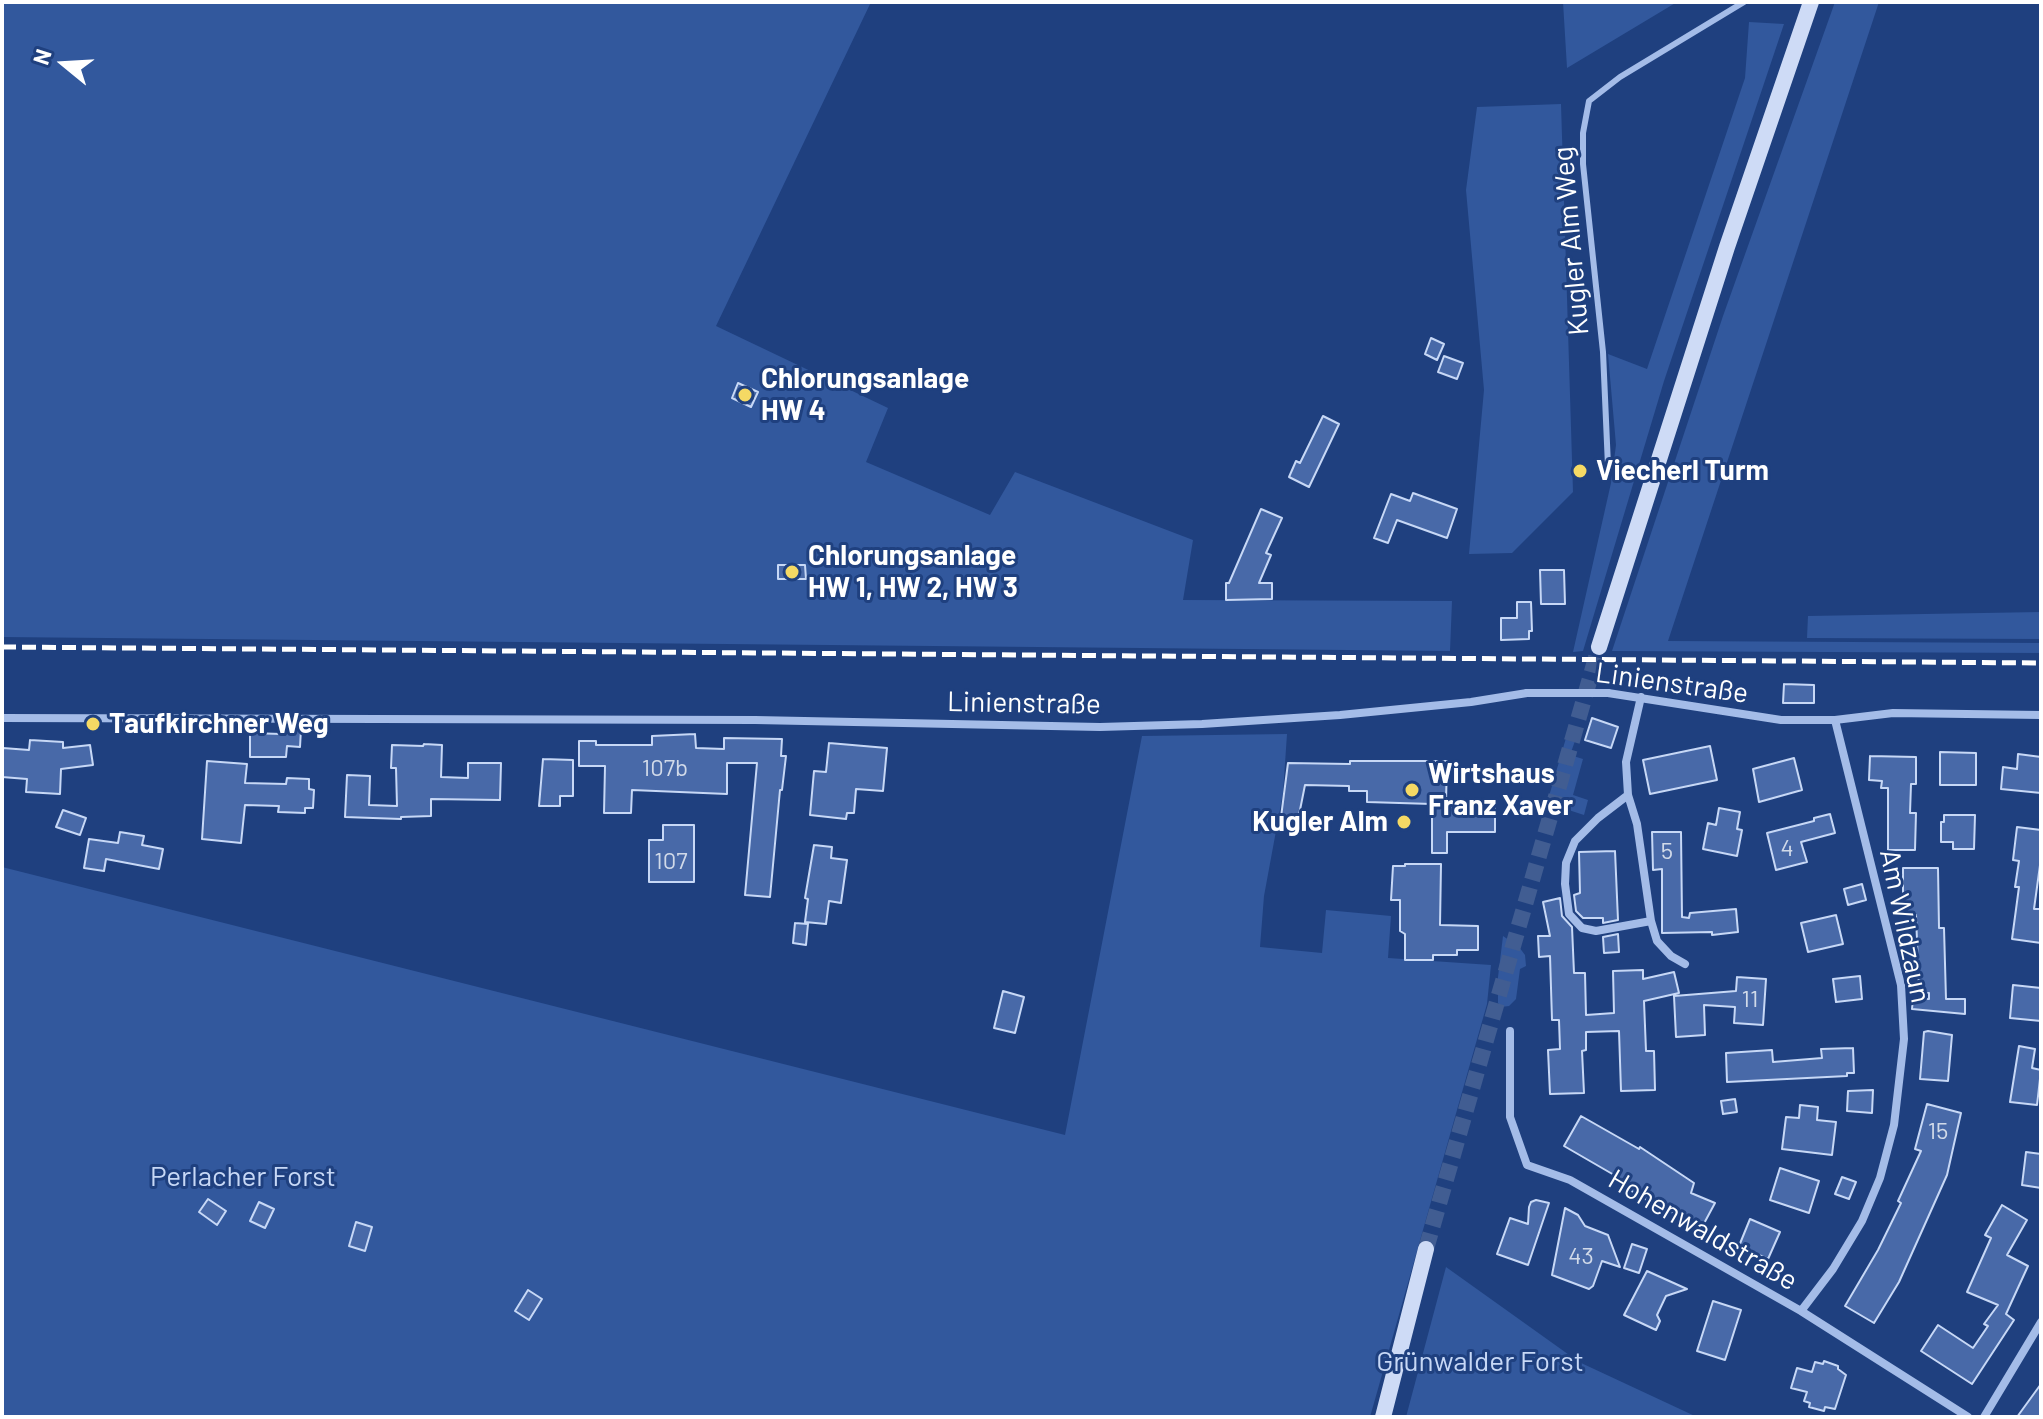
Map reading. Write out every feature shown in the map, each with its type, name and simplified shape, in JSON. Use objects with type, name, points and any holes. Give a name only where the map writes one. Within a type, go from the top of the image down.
[{"type":"main road","points":[[1599,647],[1807,3]]},
{"type":"main road","points":[[1383,1417],[1426,1249]]},
{"type":"street","name":"Linienstraße","points":[[2,718],[755,720],[1100,727],[1340,715],[1527,693],[1608,693],[1781,720],[1835,720],[1893,713],[2041,715]]},
{"type":"street","points":[[1641,697],[1626,762],[1628,795],[1637,824],[1651,921],[1657,941],[1671,956],[1685,964]]},
{"type":"street","name":"Am Wildzaun","points":[[1801,1311],[1833,1269],[1862,1221],[1880,1178],[1894,1125],[1904,1039],[1901,985],[1835,720]]},
{"type":"street","points":[[1628,795],[1575,841],[1566,863],[1569,914],[1582,928],[1596,931],[1651,921]]},
{"type":"street","name":"Hohenwaldstraße","points":[[1510,1031],[1510,1117],[1527,1165],[1570,1180],[1801,1311],[1968,1417]]},
{"type":"street","points":[[1984,1417],[2041,1322]]},
{"type":"lane","name":"Kugler Alm Weg","points":[[1608,466],[1603,352],[1583,164],[1583,133],[1589,101],[1620,77],[1744,2]]},
{"type":"green space","points":[[2,2],[871,2],[716,326],[888,408],[866,462],[990,515],[1015,472],[1193,540],[1183,600],[1452,601],[1450,651],[2,637]]},
{"type":"green space","points":[[1563,2],[1677,2],[1567,68]]},
{"type":"green space","points":[[1835,2],[1879,2],[1668,641],[2041,643],[2041,653],[1612,651],[1723,316]]},
{"type":"green space","points":[[1749,22],[1784,24],[1664,381],[1583,651],[1573,652],[1611,483],[1616,445],[1608,354],[1647,369],[1745,78]]},
{"type":"green space","points":[[1561,104],[1573,492],[1512,553],[1469,554],[1484,390],[1466,190],[1477,107]]},
{"type":"green space","points":[[2041,612],[2041,639],[1807,638],[1808,616]]},
{"type":"green space","name":"Perlacher Forst","points":[[1287,734],[1283,793],[1264,896],[1260,947],[1322,953],[1326,910],[1391,916],[1388,958],[1491,965],[1487,1004],[1370,1417],[2,1417],[2,867],[1065,1135],[1142,736]]},
{"type":"green space","points":[[1566,738],[1575,741],[1570,755],[1583,759],[1573,795],[1588,800],[1584,815],[1547,803]]},
{"type":"green space","points":[[1503,936],[1519,947],[1525,955],[1526,966],[1520,969],[1516,999],[1509,1006],[1501,1007],[1498,1003],[1498,977]]},
{"type":"green space","name":"Grünwalder Forst","points":[[1446,1267],[1579,1362],[1697,1417],[1406,1417]]},
{"type":"building","points":[[1431,338],[1444,344],[1437,360],[1425,354]]},
{"type":"building","points":[[1444,356],[1463,363],[1457,379],[1438,372]]},
{"type":"building","name":"Chlorungsanlage HW 4","points":[[738,383],[758,392],[751,407],[732,398]]},
{"type":"building","points":[[1323,416],[1339,424],[1309,487],[1289,477],[1296,461],[1300,463]]},
{"type":"building","points":[[1413,493],[1457,509],[1447,538],[1397,520],[1388,543],[1374,538],[1391,494],[1410,501]]},
{"type":"building","points":[[1261,509],[1282,518],[1266,553],[1271,555],[1259,583],[1272,583],[1272,599],[1226,600],[1226,583],[1229,583]]},
{"type":"building","name":"Chlorungsanlage HW 1, HW 2, HW 3","points":[[778,565],[805,565],[806,579],[778,579]]},
{"type":"building","points":[[1540,570],[1564,570],[1565,604],[1541,604]]},
{"type":"building","points":[[1517,602],[1531,602],[1532,631],[1529,631],[1529,639],[1501,640],[1501,618],[1517,618]]},
{"type":"building","points":[[1784,684],[1814,685],[1814,703],[1783,703]]},
{"type":"building","points":[[1592,718],[1618,727],[1611,748],[1585,740]]},
{"type":"building","points":[[281,729],[301,729],[300,747],[287,746],[286,757],[250,757],[250,733],[281,734]]},
{"type":"building","points":[[695,734],[696,748],[724,749],[724,738],[782,739],[781,756],[786,756],[770,897],[745,895],[757,763],[727,763],[727,794],[632,790],[631,813],[604,813],[605,766],[579,766],[579,741],[596,741],[596,745],[652,745],[652,736]]},
{"type":"building","points":[[30,740],[63,742],[63,748],[90,745],[93,765],[61,769],[60,794],[26,792],[27,779],[2,777],[2,757],[3,748],[29,750]]},
{"type":"building","points":[[829,743],[887,748],[883,791],[856,789],[854,813],[847,813],[846,819],[810,815],[814,771],[826,772]]},
{"type":"building","points":[[392,745],[442,745],[441,777],[468,778],[468,763],[501,763],[500,800],[431,799],[431,816],[401,819],[345,817],[347,775],[370,776],[369,805],[397,806],[396,768],[391,768]]},
{"type":"building","points":[[1710,746],[1717,780],[1650,794],[1643,760]]},
{"type":"building","points":[[1940,752],[1976,753],[1976,785],[1940,785]]},
{"type":"building","points":[[2018,754],[2041,757],[2041,793],[2001,789],[2003,767],[2017,769]]},
{"type":"building","points":[[1870,756],[1916,757],[1916,784],[1911,784],[1910,813],[1916,813],[1915,850],[1888,850],[1888,788],[1881,788],[1882,781],[1869,780]]},
{"type":"building","points":[[1794,758],[1802,790],[1759,802],[1753,769]]},
{"type":"building","points":[[543,759],[573,760],[573,796],[560,796],[560,806],[539,806]]},
{"type":"building","points":[[207,761],[247,764],[245,783],[286,784],[287,778],[309,779],[309,789],[314,790],[313,808],[305,808],[305,813],[278,812],[279,806],[245,805],[241,843],[202,839]]},
{"type":"building","points":[[1350,761],[1447,761],[1446,802],[1495,804],[1495,832],[1447,832],[1447,853],[1432,853],[1432,804],[1367,802],[1367,791],[1349,791],[1349,786],[1305,785],[1298,820],[1281,817],[1288,763],[1350,764]]},
{"type":"building","points":[[1719,808],[1740,812],[1737,829],[1742,830],[1737,856],[1703,849],[1708,823],[1716,825]]},
{"type":"building","points":[[63,810],[86,818],[80,835],[56,827]]},
{"type":"building","points":[[1830,814],[1835,833],[1801,842],[1807,862],[1776,870],[1767,833]]},
{"type":"building","points":[[1944,815],[1975,815],[1974,849],[1953,849],[1953,842],[1941,842]]},
{"type":"building","points":[[663,825],[694,825],[694,882],[649,882],[649,840],[663,840]]},
{"type":"building","points":[[2017,827],[2041,830],[2041,858],[2034,909],[2041,909],[2041,943],[2012,939],[2019,887],[2015,887],[2019,861],[2013,860]]},
{"type":"building","points":[[120,832],[144,836],[142,845],[163,849],[159,869],[106,859],[104,871],[84,868],[89,839],[118,843]]},
{"type":"building","points":[[1652,832],[1681,832],[1682,917],[1689,918],[1690,913],[1736,909],[1738,932],[1712,935],[1712,932],[1662,933],[1662,869],[1653,870]]},
{"type":"building","points":[[814,845],[832,847],[831,858],[847,860],[841,903],[829,901],[826,924],[805,922],[808,899],[805,898]]},
{"type":"building","points":[[1615,851],[1618,920],[1603,923],[1603,918],[1583,918],[1576,911],[1574,895],[1580,893],[1579,852]]},
{"type":"building","points":[[1441,864],[1440,925],[1478,926],[1478,950],[1457,950],[1457,955],[1433,955],[1433,960],[1405,960],[1405,934],[1400,931],[1400,900],[1391,900],[1393,866]]},
{"type":"building","points":[[1903,868],[1938,868],[1939,928],[1944,928],[1946,999],[1965,999],[1965,1014],[1912,1009],[1913,998],[1929,999],[1929,993],[1919,993],[1916,915],[1903,915]]},
{"type":"building","points":[[1862,884],[1866,900],[1848,905],[1844,889]]},
{"type":"building","points":[[1560,898],[1562,916],[1572,927],[1574,973],[1585,973],[1586,1015],[1614,1013],[1613,971],[1643,970],[1643,979],[1674,972],[1679,993],[1644,1001],[1646,1051],[1654,1051],[1655,1090],[1621,1091],[1619,1031],[1586,1032],[1586,1050],[1582,1051],[1584,1093],[1550,1094],[1548,1050],[1560,1049],[1559,1020],[1552,1020],[1550,956],[1539,957],[1538,936],[1550,936],[1543,902]]},
{"type":"building","points":[[1836,915],[1843,944],[1808,952],[1801,923]]},
{"type":"building","points":[[795,923],[808,924],[806,945],[793,943]]},
{"type":"building","points":[[1618,934],[1619,952],[1604,953],[1603,937]]},
{"type":"building","points":[[1860,976],[1862,999],[1836,1002],[1833,979]]},
{"type":"building","points":[[1737,977],[1766,979],[1763,1025],[1734,1023],[1735,1007],[1704,1005],[1705,1035],[1676,1037],[1674,996],[1736,991]]},
{"type":"building","points":[[2013,985],[2041,988],[2041,1021],[2010,1018]]},
{"type":"building","points":[[1003,991],[1024,997],[1015,1033],[994,1028]]},
{"type":"building","points":[[1924,1032],[1952,1035],[1948,1081],[1920,1079]]},
{"type":"building","points":[[2019,1046],[2035,1049],[2032,1068],[2041,1070],[2037,1105],[2010,1102]]},
{"type":"building","points":[[1853,1048],[1854,1073],[1847,1073],[1847,1076],[1727,1082],[1726,1053],[1772,1050],[1773,1062],[1822,1058],[1821,1049]]},
{"type":"building","points":[[1873,1090],[1872,1113],[1847,1111],[1848,1091]]},
{"type":"building","points":[[1735,1099],[1737,1112],[1723,1114],[1721,1101]]},
{"type":"building","points":[[1927,1104],[1961,1113],[1947,1175],[1899,1282],[1874,1323],[1845,1306],[1901,1203],[1898,1201],[1921,1151],[1915,1149]]},
{"type":"building","points":[[1800,1105],[1818,1107],[1817,1120],[1836,1122],[1832,1155],[1782,1149],[1786,1117],[1799,1118]]},
{"type":"building","points":[[1581,1116],[1640,1147],[1694,1183],[1691,1193],[1715,1203],[1701,1229],[1618,1183],[1621,1179],[1564,1146]]},
{"type":"building","points":[[2026,1152],[2041,1154],[2041,1188],[2022,1185]]},
{"type":"building","points":[[1780,1168],[1819,1181],[1809,1213],[1770,1200]]},
{"type":"building","points":[[1842,1177],[1856,1182],[1849,1199],[1835,1194]]},
{"type":"building","points":[[208,1199],[226,1211],[217,1225],[199,1212]]},
{"type":"building","points":[[1536,1200],[1549,1203],[1528,1265],[1497,1254],[1510,1218],[1528,1224],[1529,1207]]},
{"type":"building","points":[[259,1202],[274,1209],[265,1228],[250,1221]]},
{"type":"building","points":[[2002,1205],[2027,1220],[2007,1255],[2028,1266],[2006,1314],[2014,1320],[1972,1384],[1921,1351],[1938,1325],[1973,1348],[1988,1326],[1984,1324],[1998,1305],[1967,1292],[1991,1238],[1985,1235]]},
{"type":"building","points":[[1565,1208],[1578,1215],[1585,1226],[1608,1235],[1620,1267],[1602,1261],[1589,1289],[1552,1275]]},
{"type":"building","points":[[1750,1219],[1780,1232],[1768,1259],[1739,1246]]},
{"type":"building","points":[[356,1222],[372,1227],[365,1251],[349,1246]]},
{"type":"building","points":[[1632,1244],[1647,1249],[1639,1273],[1624,1268]]},
{"type":"building","points":[[1647,1271],[1687,1289],[1666,1296],[1657,1315],[1660,1321],[1656,1330],[1624,1315]]},
{"type":"building","points":[[528,1290],[542,1299],[529,1320],[515,1311]]},
{"type":"building","points":[[1713,1301],[1741,1310],[1725,1360],[1697,1351]]},
{"type":"building","points":[[1824,1361],[1838,1366],[1846,1375],[1835,1409],[1825,1407],[1824,1411],[1809,1407],[1810,1403],[1804,1401],[1807,1392],[1791,1388],[1797,1368],[1812,1372],[1815,1362],[1823,1364]]},
{"type":"building","points":[[2041,1384],[2041,1417],[2017,1417]]},
{"type":"tunnel","points":[[1426,1249],[1599,647]]},
{"type":"railway","points":[[2,647],[2041,663]]},
{"type":"place","name":"Chlorungsanlage HW 4","points":[[745,395]]},
{"type":"place","name":"Viecherl Turm","points":[[1580,471]]},
{"type":"place","name":"Chlorungsanlage HW 1, HW 2, HW 3","points":[[792,572]]},
{"type":"place","name":"Taufkirchner Weg","points":[[93,724]]},
{"type":"place","name":"Wirtshaus Franz Xaver","points":[[1412,790]]},
{"type":"place","name":"Kugler Alm","points":[[1404,822]]}]
